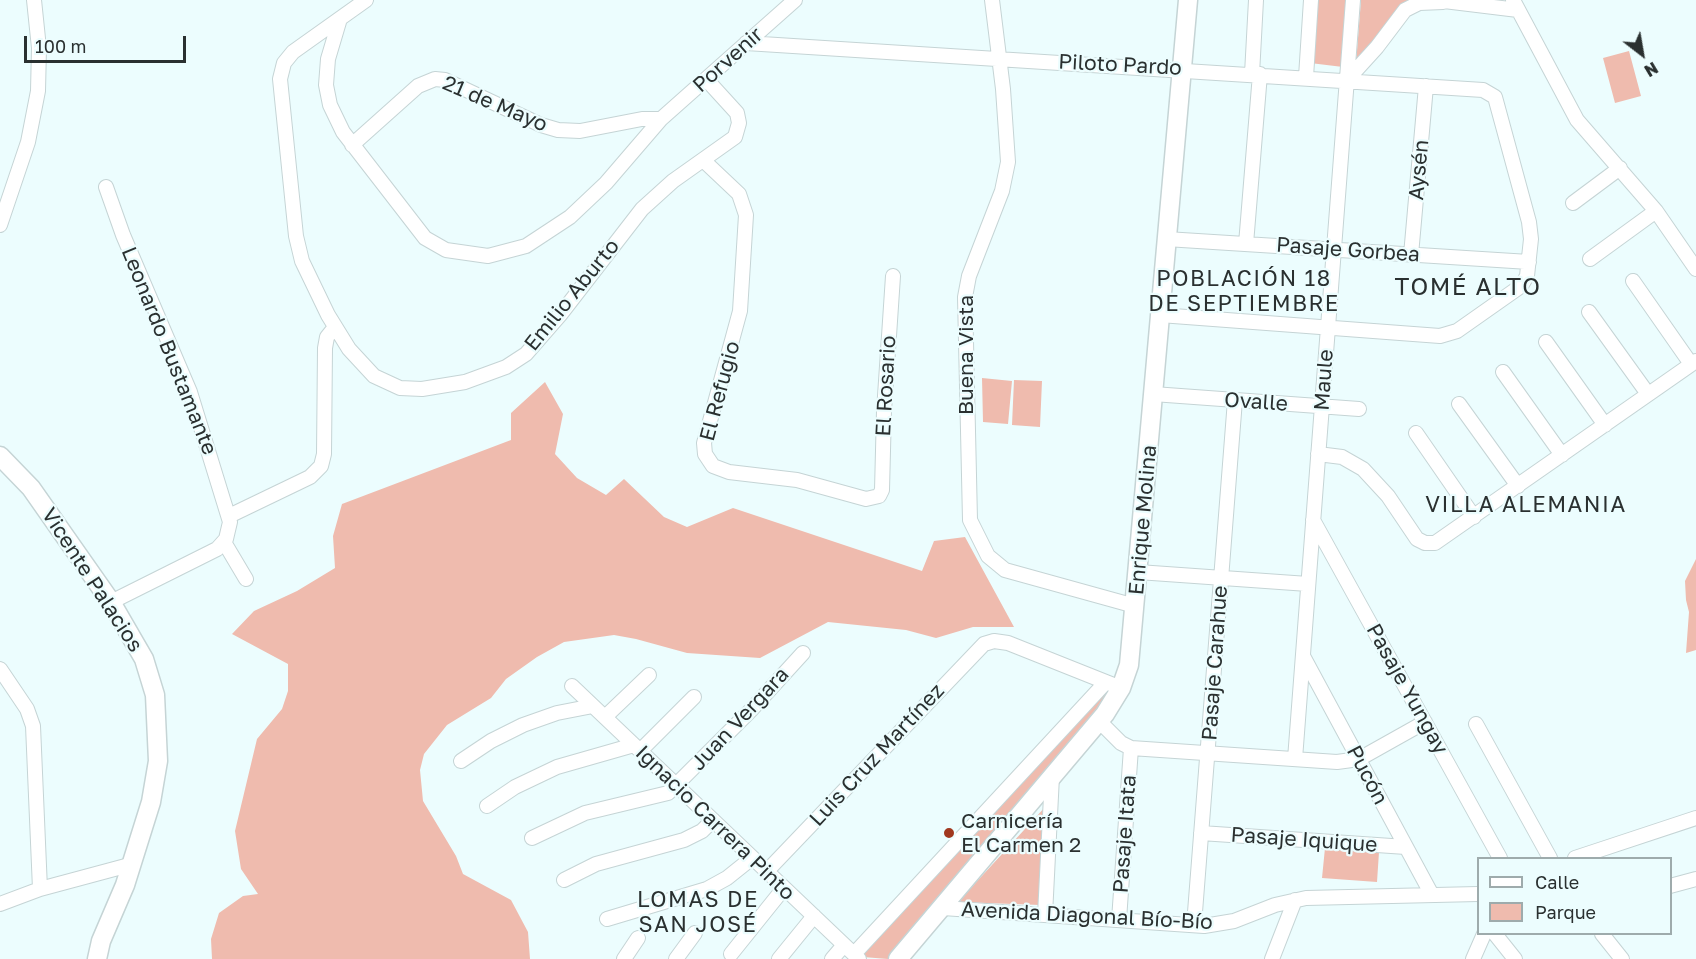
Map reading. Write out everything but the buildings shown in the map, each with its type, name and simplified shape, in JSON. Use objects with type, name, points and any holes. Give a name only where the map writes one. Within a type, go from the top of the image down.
[{"type":"main road","name":"Enrique Molina","points":[[898,959],[1099,721],[1113,685],[1131,655],[1180,69],[1188,0]]},
{"type":"main road","name":"Vicente Palacios","points":[[0,456],[31,488],[111,602],[144,659],[152,680],[157,710],[156,779],[133,864],[101,941],[97,959]]},
{"type":"street","points":[[0,225],[28,142],[38,92],[39,48],[34,0]]},
{"type":"street","name":"Emilio Aburto","points":[[366,0],[339,22],[293,52],[284,63],[280,79],[298,249],[335,327],[355,356],[374,376],[400,388],[452,385],[506,367],[525,354],[555,322],[642,209],[703,160],[731,141],[739,123],[733,108],[706,79]]},
{"type":"street","name":"Porvenir","points":[[339,22],[329,53],[326,85],[333,112],[352,145],[425,238],[454,252],[497,255],[526,246],[570,217],[606,183],[661,119],[795,0]]},
{"type":"street","name":"Buena Vista","points":[[992,0],[1007,140],[1007,174],[969,276],[965,297],[970,520],[988,556],[1005,570],[1135,606]]},
{"type":"street","points":[[1246,244],[1256,74],[1256,0]]},
{"type":"street","points":[[1306,77],[1311,0]]},
{"type":"street","name":"Maule","points":[[1295,759],[1353,0]]},
{"type":"street","points":[[1347,80],[1405,10],[1419,3],[1440,1],[1516,5],[1577,120],[1609,154],[1656,211],[1696,269]]},
{"type":"street","name":"Piloto Pardo","points":[[746,43],[1484,90],[1492,94],[1497,102],[1529,222],[1529,262]]},
{"type":"street","name":"21 de Mayo","points":[[352,145],[418,86],[435,79],[444,80],[541,125],[558,130],[590,130],[642,118],[661,119]]},
{"type":"street","name":"Aysén","points":[[1411,255],[1426,86]]},
{"type":"street","name":"El Refugio","points":[[703,160],[739,194],[746,215],[740,311],[704,443],[706,459],[717,468],[729,472],[797,480],[866,499],[879,496]]},
{"type":"street","points":[[1573,203],[1620,168]]},
{"type":"street","name":"Leonardo Bustamante","points":[[106,187],[123,235],[190,392],[229,516]]},
{"type":"street","points":[[1590,259],[1656,211]]},
{"type":"street","name":"Pasaje Gorbea","points":[[1166,239],[1529,262]]},
{"type":"street","points":[[1160,315],[1449,335],[1521,286],[1526,279],[1529,262]]},
{"type":"street","name":"El Rosario","points":[[879,496],[882,490],[884,411],[893,276]]},
{"type":"street","points":[[1318,454],[1350,460],[1369,473],[1388,496],[1417,539],[1425,543],[1440,540],[1694,362],[1633,281]]},
{"type":"street","points":[[1589,312],[1648,394]]},
{"type":"street","points":[[111,602],[211,553],[224,542],[230,527],[229,516],[309,477],[321,466],[324,454],[325,348],[327,337],[335,327]]},
{"type":"street","points":[[1546,342],[1605,425]]},
{"type":"street","points":[[1503,372],[1562,455]]},
{"type":"street","name":"Ovalle","points":[[1153,394],[1359,409]]},
{"type":"street","name":"Pasaje Carahue","points":[[1194,925],[1235,400]]},
{"type":"street","points":[[1460,404],[1518,486]]},
{"type":"street","points":[[1416,433],[1474,517]]},
{"type":"street","name":"Pasaje Yungay","points":[[1313,520],[1499,857]]},
{"type":"street","points":[[224,542],[246,579]]},
{"type":"street","points":[[1138,572],[1308,584]]},
{"type":"street","name":"Luis Cruz Martínez","points":[[766,871],[977,650],[989,642],[1008,643],[1113,685]]},
{"type":"street","name":"Juan Vergara","points":[[677,786],[802,653]]},
{"type":"street","name":"Pucón","points":[[1303,656],[1432,895]]},
{"type":"street","points":[[0,669],[27,709],[33,726],[40,889]]},
{"type":"street","points":[[605,717],[649,675]]},
{"type":"street","name":"Enrique Molina","points":[[832,959],[852,953],[1113,685]]},
{"type":"street","name":"Ignacio Carrera Pinto","points":[[572,686],[852,953]]},
{"type":"street","points":[[487,806],[515,787],[557,766],[637,748],[694,696]]},
{"type":"street","points":[[462,761],[491,741],[523,725],[557,713],[593,706]]},
{"type":"street","points":[[1099,721],[1121,743],[1131,748],[1343,762],[1359,759],[1425,723]]},
{"type":"street","points":[[1476,724],[1549,857]]},
{"type":"street","name":"Pasaje Itata","points":[[1119,920],[1131,748]]},
{"type":"street","points":[[1045,915],[1052,776]]},
{"type":"street","points":[[532,838],[585,813],[661,796],[677,786]]},
{"type":"street","points":[[1578,857],[1696,818]]},
{"type":"street","points":[[564,880],[596,864],[684,840],[702,831],[713,820]]},
{"type":"street","name":"Pasaje Iquique","points":[[1202,833],[1406,847]]},
{"type":"street","points":[[607,919],[707,890],[736,872],[752,858]]},
{"type":"street","points":[[0,904],[40,889],[133,864]]},
{"type":"street","points":[[1672,886],[1696,879]]},
{"type":"street","points":[[731,954],[784,888]]},
{"type":"street","name":"Avenida Diagonal Bío-Bío","points":[[943,908],[1194,925],[1234,921],[1295,900],[1477,894]]},
{"type":"street","points":[[1272,959],[1295,900]]},
{"type":"street","points":[[779,959],[814,916]]},
{"type":"street","points":[[676,959],[695,933]]},
{"type":"street","points":[[1473,959],[1483,935]]},
{"type":"street","points":[[1497,935],[1515,959]]},
{"type":"street","points":[[1604,935],[1622,959]]},
{"type":"street","points":[[624,959],[638,938]]},
{"type":"green space","points":[[1314,0],[1350,0],[1343,67],[1310,63]]},
{"type":"green space","points":[[1361,0],[1411,0],[1356,63]]},
{"type":"green space","points":[[1629,51],[1641,96],[1615,103],[1603,58]]},
{"type":"green space","points":[[982,378],[1012,381],[1008,424],[983,422]]},
{"type":"green space","points":[[1014,380],[1042,381],[1040,427],[1012,425]]},
{"type":"green space","points":[[545,382],[563,414],[555,454],[577,478],[606,495],[624,479],[664,517],[687,527],[733,508],[922,571],[934,541],[965,537],[1014,627],[973,627],[936,638],[906,630],[828,622],[760,658],[687,653],[614,635],[564,642],[537,657],[506,679],[491,698],[447,725],[424,754],[420,770],[423,801],[456,856],[463,874],[511,900],[528,932],[530,959],[212,959],[211,939],[219,913],[243,896],[258,894],[241,869],[235,831],[257,739],[282,709],[288,691],[288,664],[232,634],[254,611],[297,591],[335,568],[333,536],[342,504],[511,440],[511,413]]},
{"type":"green space","points":[[1696,559],[1696,650],[1686,653],[1689,612],[1685,581]]},
{"type":"green space","points":[[1103,689],[1111,694],[1107,701],[888,959],[863,957],[863,949]]},
{"type":"green space","points":[[1046,806],[1040,905],[958,902]]},
{"type":"green space","points":[[1325,848],[1379,852],[1377,882],[1322,878]]},
{"type":"place","name":"Carnicería El Carmen 2","points":[[949,833]]},
{"type":"district","name":"TOMÉ ALTO","points":[[1468,287]]},
{"type":"district","name":"POBLACIÓN 18 DE SEPTIEMBRE","points":[[1244,292]]},
{"type":"district","name":"VILLA ALEMANIA","points":[[1526,505]]},
{"type":"district","name":"LOMAS DE SAN JOSÉ","points":[[698,912]]}]
